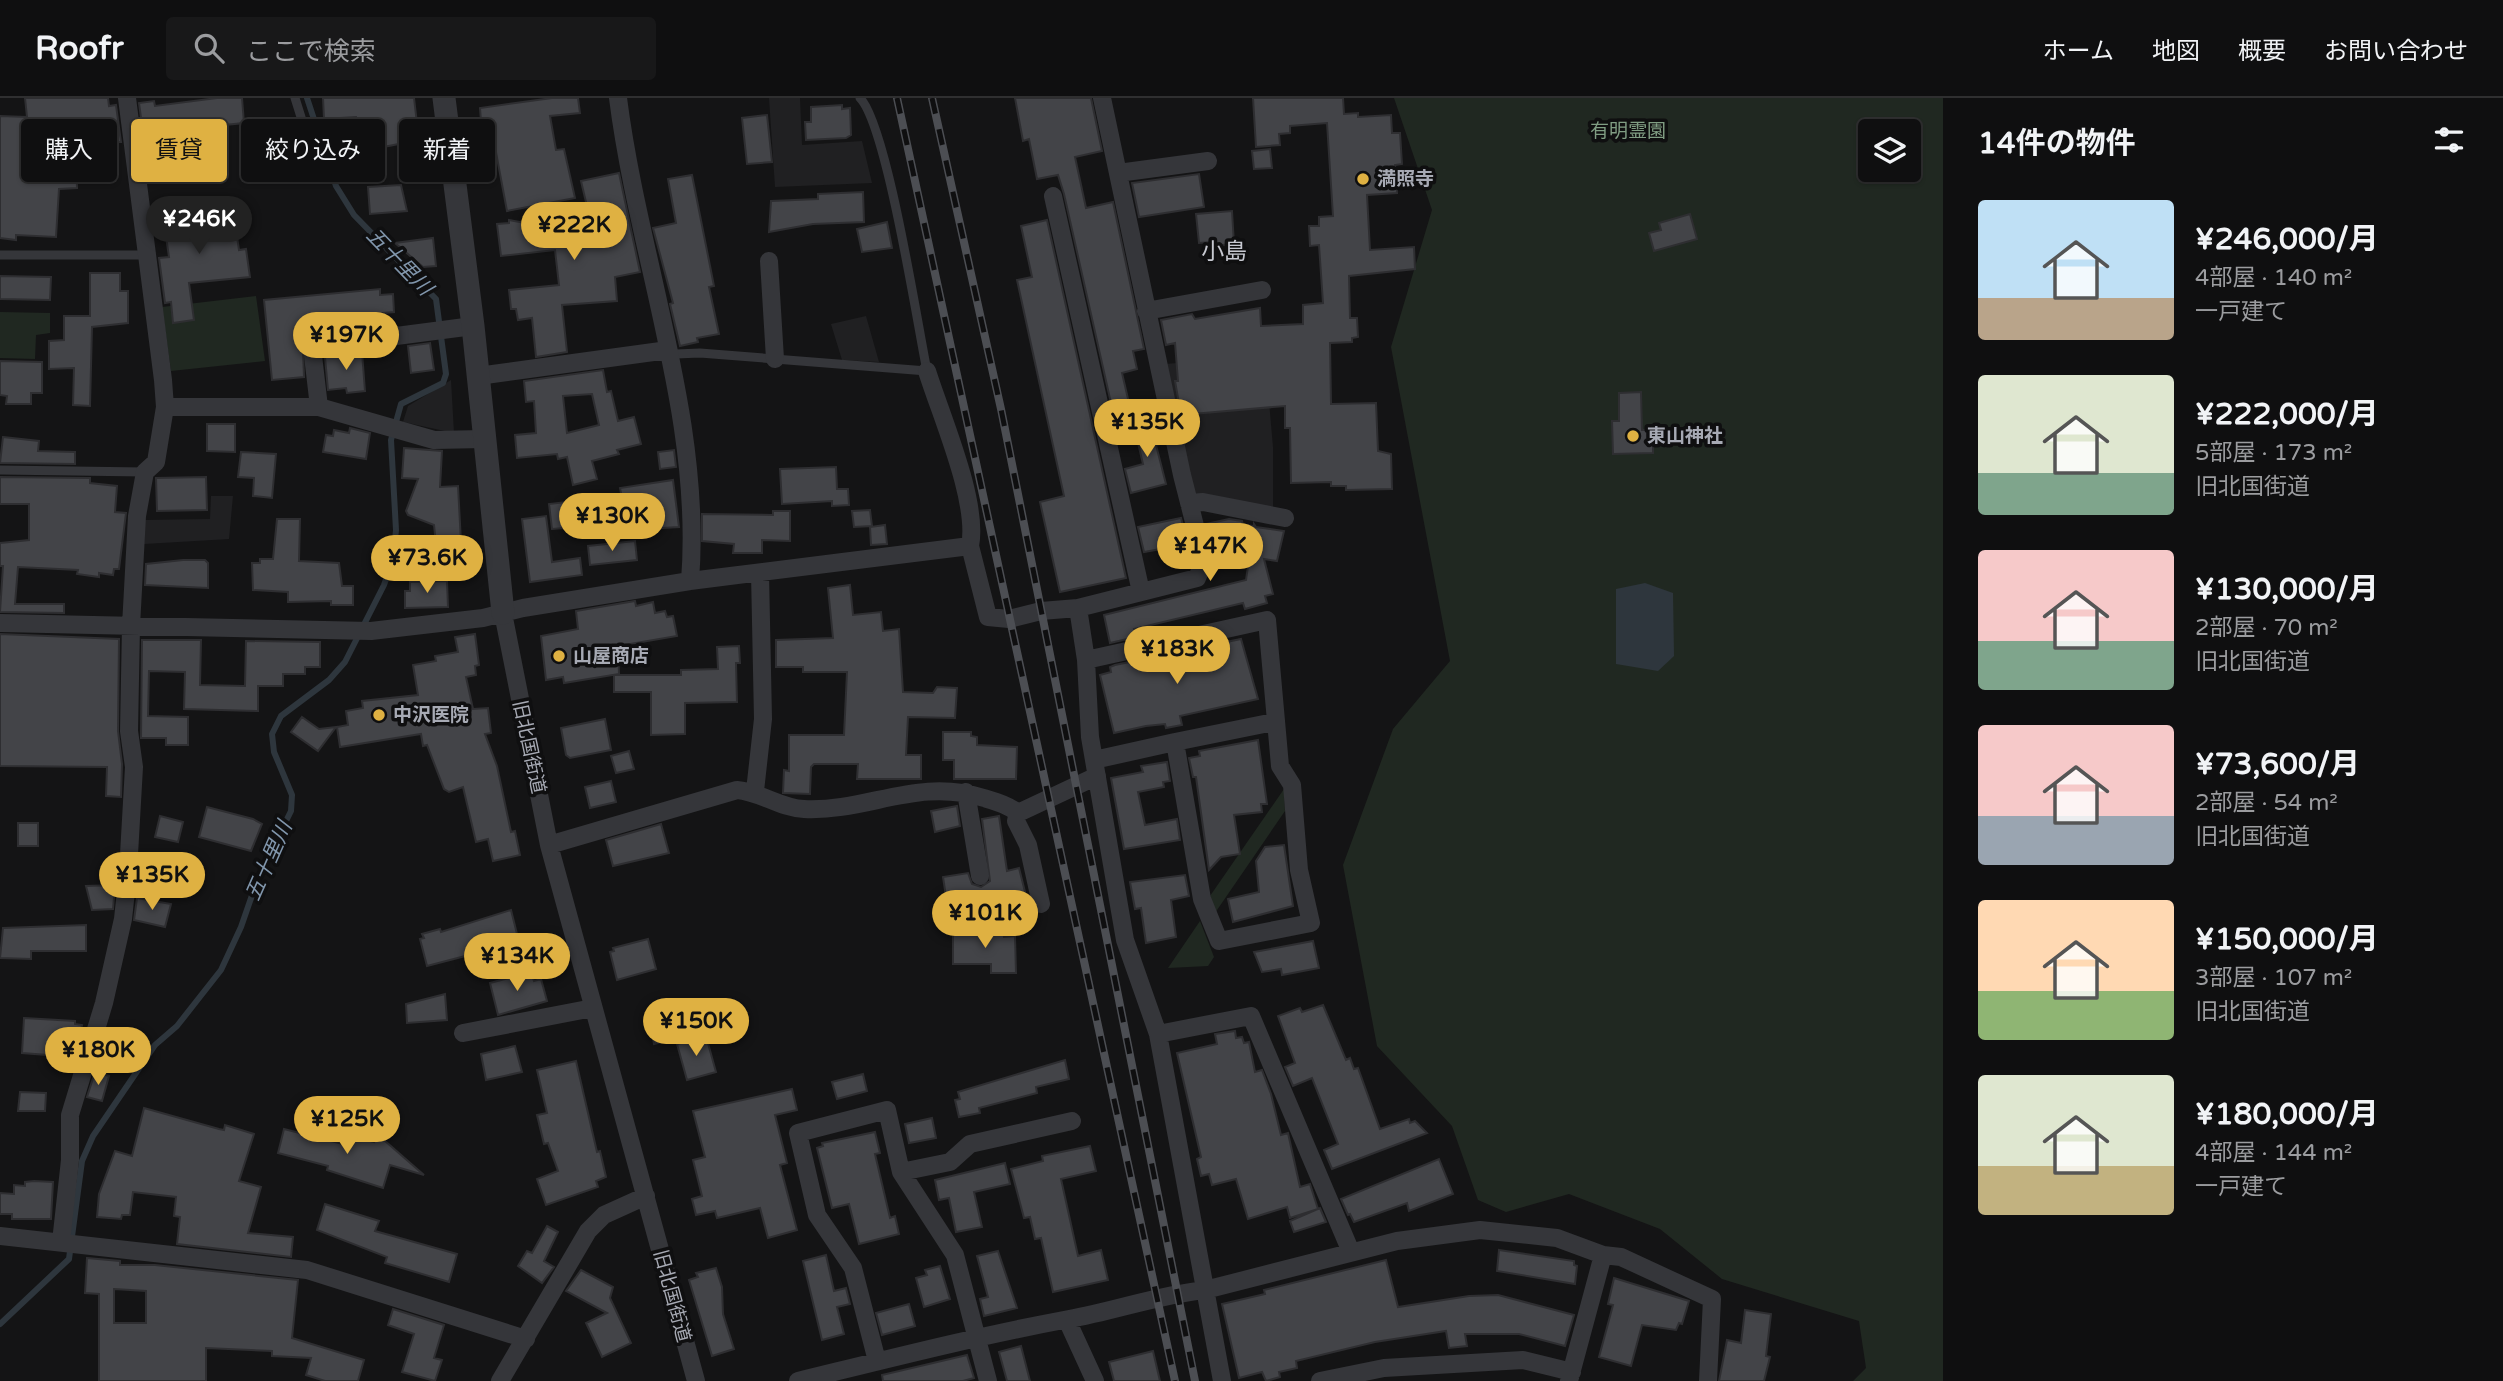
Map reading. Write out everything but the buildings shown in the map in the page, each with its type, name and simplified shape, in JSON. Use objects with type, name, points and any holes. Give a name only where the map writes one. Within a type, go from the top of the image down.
[{"type":"street","points":[[69,1242],[70,1115],[104,1003],[122,919],[128,872],[134,767],[129,731],[137,516],[145,472],[156,463],[164,407],[127,98]]},
{"type":"street","name":"旧北国街道","points":[[444,98],[473,327],[503,613],[550,845],[696,1381]]},
{"type":"street","points":[[618,98],[678,389],[690,521],[690,581]]},
{"type":"street","points":[[927,371],[967,497],[974,531],[971,546],[988,617],[1009,619],[1041,611],[1078,608],[1197,578],[1204,561],[1146,311],[1102,98]]},
{"type":"street","points":[[1118,173],[1208,161]]},
{"type":"street","points":[[1053,196],[1141,592]]},
{"type":"street","points":[[769,261],[775,359]]},
{"type":"street","points":[[1146,311],[1262,290]]},
{"type":"street","points":[[319,407],[312,347],[473,327]]},
{"type":"street","points":[[478,376],[668,350]]},
{"type":"street","points":[[164,407],[319,407],[434,440],[484,439]]},
{"type":"street","points":[[1189,503],[1203,502],[1285,517]]},
{"type":"street","points":[[0,623],[349,631],[424,627],[690,581],[971,546]]},
{"type":"street","points":[[755,792],[763,719],[760,573]]},
{"type":"street","points":[[1078,608],[1086,660],[1095,768],[1125,940],[1158,1034],[1222,1381]]},
{"type":"street","points":[[1086,660],[1267,620],[1280,766],[1292,785],[1298,870],[1311,923],[1219,941],[1202,898],[1175,742]]},
{"type":"street","points":[[1041,904],[1028,845],[1016,821],[1018,813],[1095,768],[1175,742],[1274,722]]},
{"type":"street","points":[[550,845],[737,790],[755,792],[801,809],[835,808],[908,792],[966,792],[1009,806],[1018,813]]},
{"type":"street","points":[[966,792],[980,876]]},
{"type":"street","points":[[463,1033],[593,1008]]},
{"type":"street","points":[[1158,1034],[1251,1016],[1351,1252]]},
{"type":"street","points":[[877,1362],[853,1268],[817,1215],[798,1133],[887,1110],[901,1172],[955,1255],[988,1381]]},
{"type":"street","points":[[901,1172],[950,1162],[970,1144],[1072,1121]]},
{"type":"street","points":[[500,1381],[588,1231],[604,1215],[646,1196]]},
{"type":"street","points":[[798,1381],[975,1337],[1067,1320],[1177,1293],[1205,1290],[1397,1241],[1480,1230],[1557,1238],[1603,1255],[1621,1257],[1712,1299],[1708,1381]]},
{"type":"street","points":[[0,1236],[307,1270],[526,1339]]},
{"type":"street","points":[[1321,1381],[1523,1360],[1570,1376],[1603,1255]]},
{"type":"street","points":[[1067,1320],[1095,1381]]},
{"type":"lane","points":[[295,98],[302,119]]},
{"type":"lane","points":[[668,350],[676,354],[927,371],[885,165],[869,107],[860,98]]},
{"type":"lane","points":[[0,255],[147,256]]},
{"type":"lane","points":[[0,470],[145,472]]},
{"type":"shaded area","points":[[769,98],[800,98],[802,145],[862,141],[872,183],[775,187]]},
{"type":"shaded area","points":[[866,316],[879,362],[842,360],[831,324]]},
{"type":"shaded area","points":[[1265,356],[1273,447],[1273,509],[1193,493],[1165,364]]},
{"type":"shaded area","points":[[451,380],[454,433],[403,422],[408,406]]},
{"type":"shaded area","points":[[211,496],[233,496],[229,539],[144,544],[145,520],[210,519]]},
{"type":"shaded area","points":[[1645,583],[1673,593],[1674,656],[1658,671],[1616,664],[1616,589]]},
{"type":"green space","name":"有明霊園","points":[[1394,98],[1943,98],[1943,1381],[1853,1381],[1866,1368],[1859,1321],[1722,1279],[1660,1229],[1569,1194],[1506,1212],[1478,1200],[1452,1126],[1377,1046],[1343,865],[1393,729],[1450,661],[1391,347],[1432,210]]},
{"type":"green space","points":[[256,296],[265,361],[171,371],[162,307]]},
{"type":"green space","points":[[0,312],[50,313],[50,333],[36,335],[35,359],[0,358]]},
{"type":"green space","points":[[1284,789],[1285,811],[1215,913],[1210,896]]},
{"type":"green space","points":[[1200,921],[1214,957],[1208,966],[1168,968]]},
{"type":"waterway","name":"五十里川","points":[[0,1324],[69,1259],[82,1161],[93,1136],[155,1045],[177,1026],[221,970],[241,927],[258,878],[291,811],[292,795],[274,752],[272,734],[281,716],[329,680],[345,662],[384,585],[393,559],[396,530],[391,440],[401,404],[443,383],[446,374],[436,299],[354,215],[336,186],[307,98]]},
{"type":"railway","points":[[897,98],[1175,1381]]},
{"type":"railway","points":[[932,98],[1001,409],[1195,1381]]},
{"type":"place","name":"満照寺","points":[[1363,179]]},
{"type":"place","name":"東山神社","points":[[1633,436]]},
{"type":"place","name":"山屋商店","points":[[559,656]]},
{"type":"place","name":"中沢医院","points":[[379,715]]},
{"type":"district","name":"小島","points":[[1224,252]]}]
